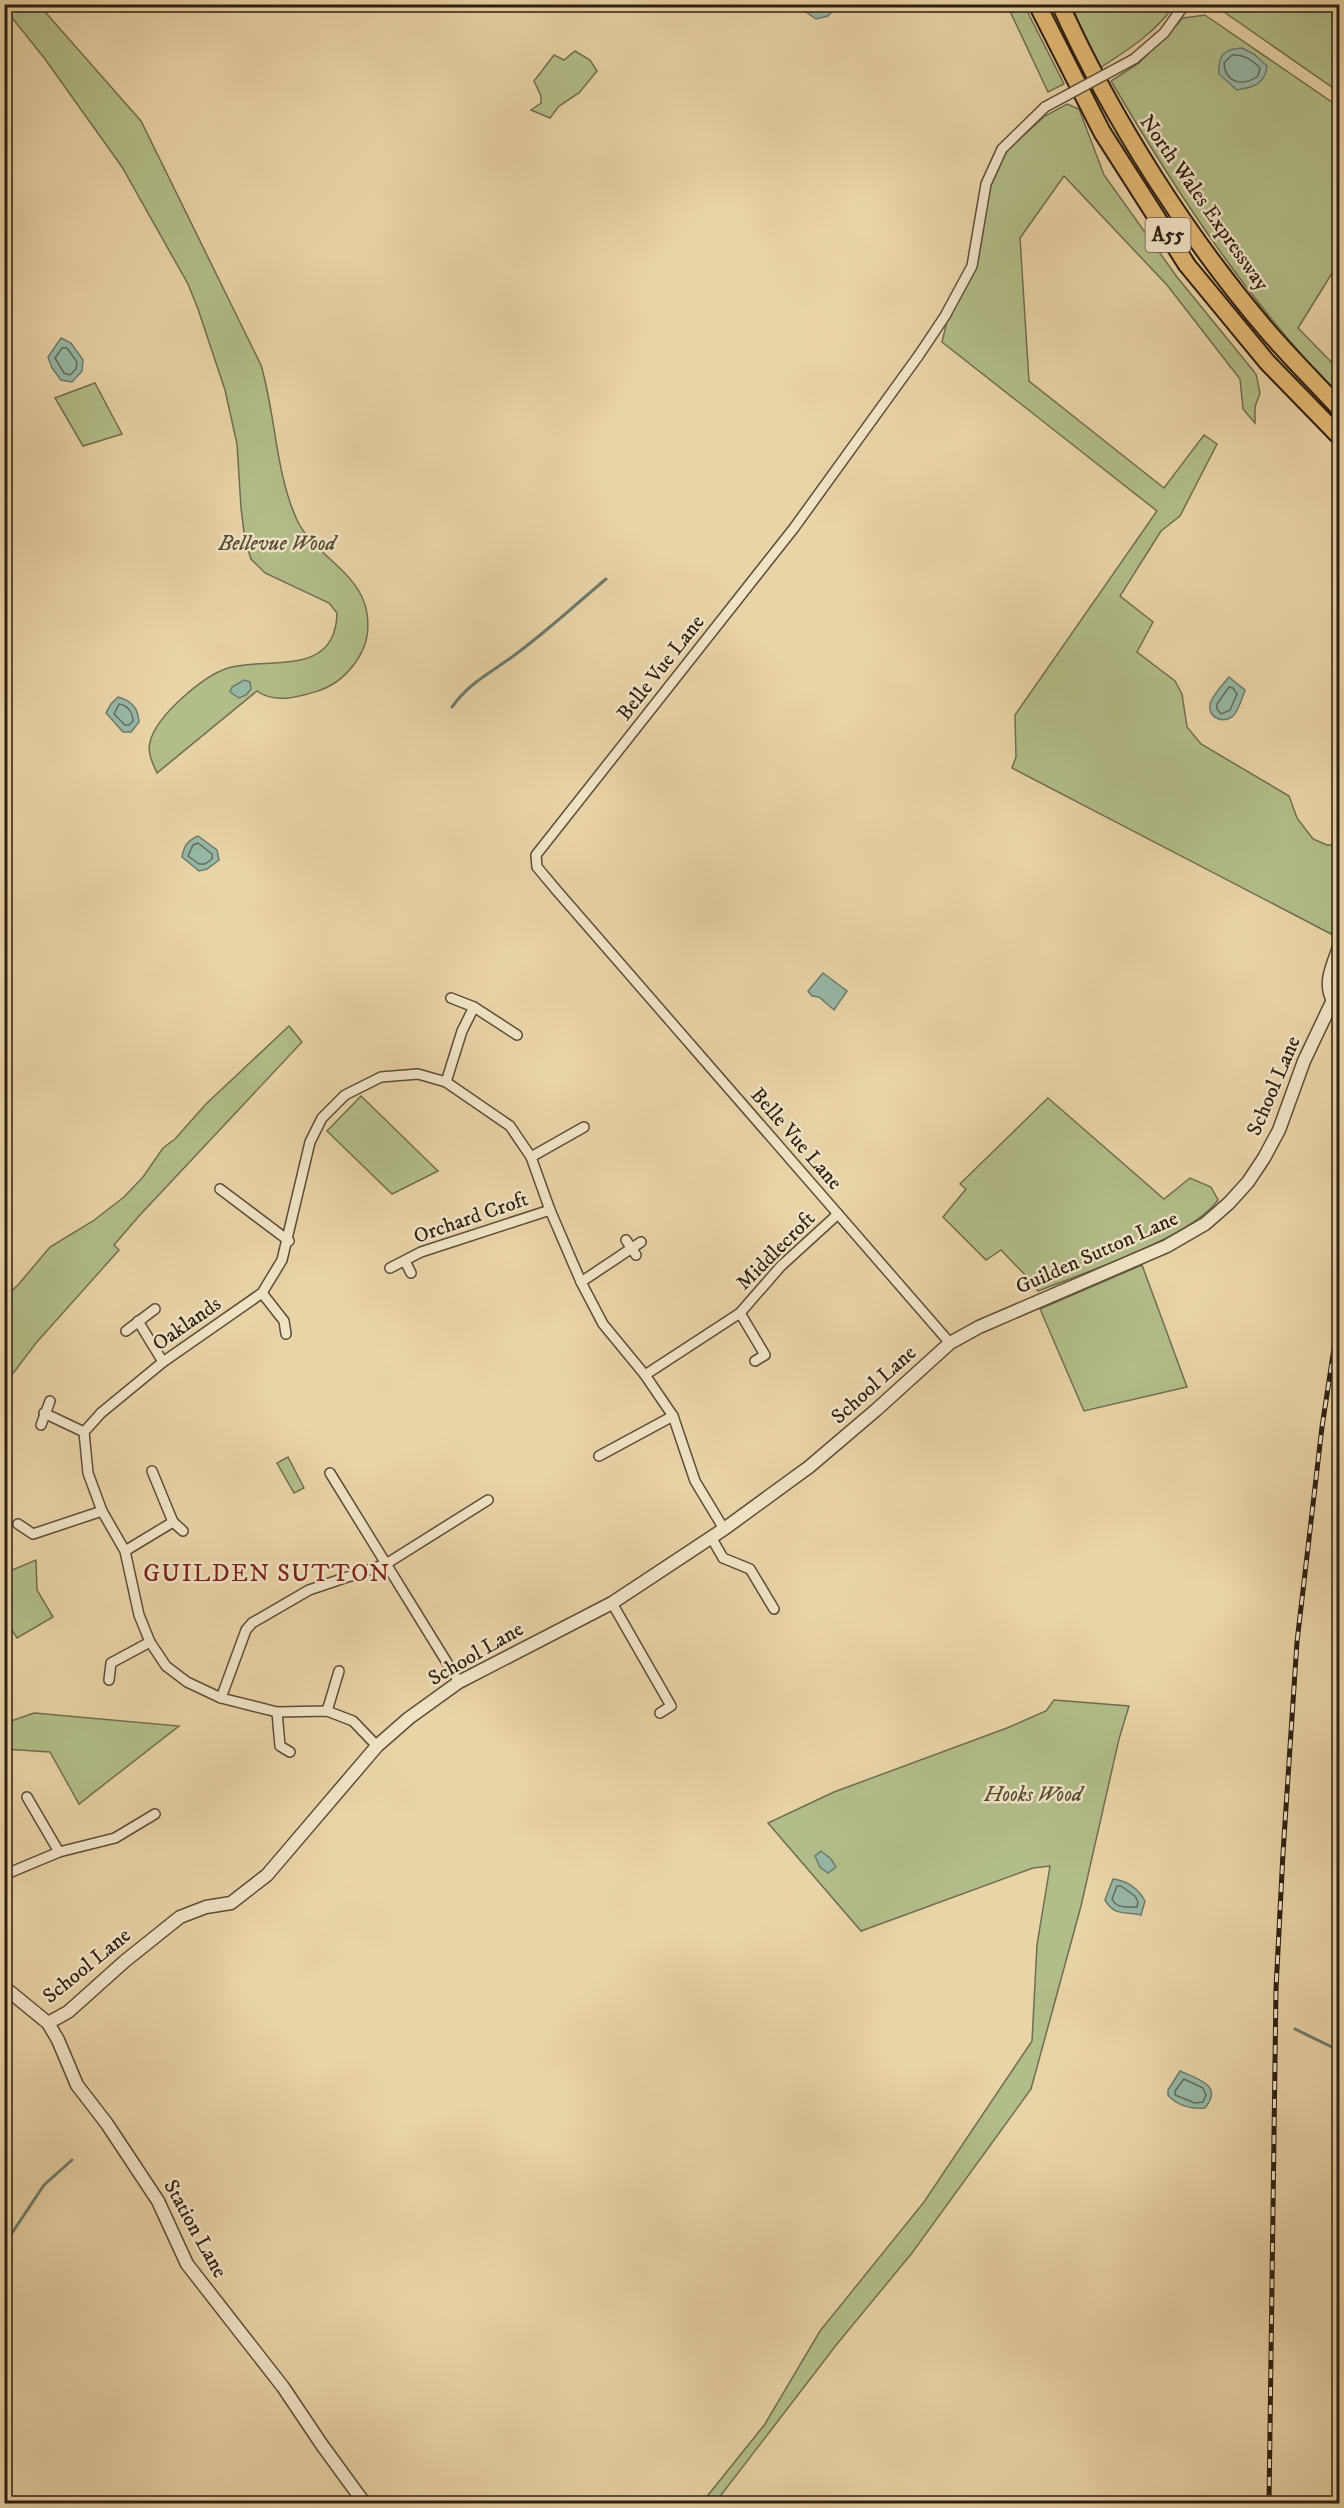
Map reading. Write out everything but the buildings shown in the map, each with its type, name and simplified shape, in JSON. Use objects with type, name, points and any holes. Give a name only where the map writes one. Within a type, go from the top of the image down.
[{"type":"highway","name":"North Wales Expressway","points":[[1037,4],[1102,132],[1187,265],[1267,362],[1340,437]]},
{"type":"highway","name":"North Wales Expressway","points":[[1060,4],[1120,122],[1208,255],[1271,334],[1340,409]]},
{"type":"street","name":"Belle Vue Lane","points":[[950,1343],[558,892],[537,867],[536,855],[794,528],[945,316],[972,266],[986,184],[1002,149],[1045,107],[1134,59],[1164,33],[1185,4]]},
{"type":"street","name":"School Lane","points":[[1248,1182],[1279,1130],[1304,1061],[1336,998],[1326,991],[1326,982],[1339,943]]},
{"type":"street","points":[[451,998],[474,1007],[517,1035]]},
{"type":"street","points":[[446,1082],[462,1030],[474,1007]]},
{"type":"street","name":"Oaklands","points":[[84,1432],[101,1413],[163,1362],[262,1293],[282,1260],[310,1142],[322,1118],[345,1095],[381,1077],[418,1074],[446,1082],[510,1126],[531,1157],[580,1282],[603,1324],[645,1375],[673,1416],[695,1481],[724,1528]]},
{"type":"street","points":[[531,1157],[584,1127]]},
{"type":"street","points":[[573,1133],[579,1143]]},
{"type":"street","name":"Guilden Sutton Lane","points":[[950,1343],[978,1327],[1167,1246],[1205,1224],[1248,1182]]},
{"type":"street","points":[[220,1189],[288,1241]]},
{"type":"street","name":"Orchard Croft","points":[[390,1268],[421,1252],[550,1210]]},
{"type":"street","name":"Middlecroft","points":[[645,1375],[740,1313],[781,1266],[838,1214]]},
{"type":"street","points":[[580,1282],[641,1242]]},
{"type":"street","name":"Orchard Croft","points":[[405,1261],[411,1273]]},
{"type":"street","points":[[262,1293],[287,1319],[286,1334]]},
{"type":"street","points":[[126,1331],[155,1309]]},
{"type":"street","name":"Middlecroft","points":[[740,1313],[765,1355],[755,1361]]},
{"type":"street","points":[[138,1322],[163,1362]]},
{"type":"street","name":"School Lane","points":[[48,2023],[68,2012],[125,1960],[180,1917],[206,1907],[231,1903],[267,1875],[377,1746],[409,1718],[459,1682],[612,1603],[724,1528],[809,1467],[950,1343]]},
{"type":"street","points":[[41,1425],[50,1401]]},
{"type":"street","points":[[44,1413],[84,1432],[88,1473],[102,1511],[125,1551],[139,1615],[150,1642],[166,1666],[187,1682],[221,1698],[277,1712],[327,1712],[353,1722],[377,1746]]},
{"type":"street","points":[[599,1456],[673,1416]]},
{"type":"street","points":[[152,1471],[173,1522],[183,1531]]},
{"type":"street","points":[[330,1473],[459,1682]]},
{"type":"street","points":[[221,1698],[246,1630],[252,1623],[309,1590],[386,1564],[488,1500]]},
{"type":"street","points":[[18,1524],[33,1534],[102,1511]]},
{"type":"street","points":[[125,1551],[173,1522]]},
{"type":"street","points":[[711,1537],[723,1558],[750,1569],[774,1610]]},
{"type":"street","points":[[751,1593],[760,1587]]},
{"type":"street","points":[[612,1603],[671,1706],[660,1713]]},
{"type":"street","points":[[111,1663],[150,1642]]},
{"type":"street","points":[[102,1656],[111,1663]]},
{"type":"street","points":[[109,1680],[111,1663]]},
{"type":"street","points":[[327,1712],[341,1679]]},
{"type":"street","points":[[277,1712],[280,1746]]},
{"type":"street","points":[[271,1752],[280,1746]]},
{"type":"street","points":[[280,1746],[290,1752]]},
{"type":"street","points":[[27,1797],[59,1852]]},
{"type":"street","points":[[4,1875],[59,1852],[115,1838],[155,1814]]},
{"type":"street","points":[[4,1987],[48,2023]]},
{"type":"street","name":"Station Lane","points":[[48,2023],[58,2040],[77,2085],[107,2124],[158,2201],[187,2264],[283,2387],[365,2504]]},
{"type":"green space","name":"Bellevue Wood","points":[[5,5],[39,5],[141,121],[261,365],[284,482],[297,520],[314,544],[356,586],[363,598],[367,613],[367,635],[362,651],[351,668],[337,682],[318,691],[287,698],[271,697],[257,691],[157,773],[150,754],[150,742],[161,721],[182,698],[206,679],[228,668],[296,661],[312,656],[325,648],[334,634],[337,613],[329,603],[265,573],[251,559],[245,540],[241,508],[237,444],[225,390],[188,284],[122,167],[45,59],[5,9]]},
{"type":"green space","points":[[1007,5],[1024,5],[1064,84],[1048,92]]},
{"type":"green space","points":[[1071,5],[1175,5],[1150,32],[1100,68]]},
{"type":"green space","points":[[1214,5],[1339,5],[1339,92]]},
{"type":"green space","points":[[1205,15],[1339,107],[1339,262],[1298,328],[1339,370],[1339,395],[1274,322],[1244,284],[1188,205],[1111,81],[1139,63],[1183,18]]},
{"type":"green space","points":[[575,51],[590,60],[597,71],[579,93],[559,106],[550,118],[531,110],[541,103],[541,96],[534,81],[554,55],[564,60]]},
{"type":"green space","points":[[1067,104],[1079,109],[1104,175],[1177,277],[1256,374],[1260,393],[1255,407],[1255,423],[1243,409],[1240,379],[1167,285],[1064,176],[1020,238],[1029,381],[1164,488],[1204,435],[1217,444],[1180,516],[1161,531],[1120,596],[1153,622],[1137,652],[1175,681],[1182,694],[1187,727],[1201,744],[1289,796],[1297,818],[1313,839],[1327,845],[1339,845],[1339,911],[1335,936],[1012,768],[1016,757],[1015,715],[1157,511],[942,342],[948,317],[976,266],[981,223],[990,185],[1005,152],[1045,116]]},
{"type":"green space","points":[[95,383],[122,434],[83,446],[55,398]]},
{"type":"green space","points":[[289,1026],[302,1042],[139,1216],[114,1245],[119,1250],[36,1343],[5,1384],[5,1297],[50,1247],[93,1221],[124,1197],[143,1177],[163,1148],[175,1139],[206,1104]]},
{"type":"green space","points":[[361,1096],[438,1171],[392,1194],[327,1131]]},
{"type":"green space","points":[[1048,1098],[1164,1199],[1190,1178],[1211,1187],[1218,1200],[1185,1228],[1161,1241],[1038,1291],[1001,1250],[986,1260],[943,1217],[966,1189],[960,1184]]},
{"type":"green space","points":[[1142,1265],[1187,1387],[1084,1411],[1040,1309]]},
{"type":"green space","points":[[288,1457],[304,1488],[294,1493],[277,1463]]},
{"type":"green space","points":[[36,1560],[37,1590],[53,1617],[17,1638],[5,1619],[5,1573]]},
{"type":"green space","name":"Hooks Wood","points":[[1054,1700],[1129,1706],[1119,1739],[1081,1906],[1031,2089],[912,2253],[837,2344],[715,2503],[701,2504],[765,2424],[820,2331],[924,2202],[1032,2041],[1037,1945],[1050,1866],[1033,1868],[861,1931],[768,1823],[834,1792],[1007,1728],[1046,1711]]},
{"type":"green space","points":[[34,1713],[179,1726],[79,1804],[50,1752],[5,1749],[5,1723]]},
{"type":"water","points":[[796,5],[838,5],[828,16],[816,19]]},
{"type":"water","points":[[1242,48],[1254,54],[1267,66],[1261,81],[1253,86],[1237,90],[1219,74],[1220,62],[1226,52]]},
{"type":"water","points":[[61,338],[71,343],[83,360],[82,371],[72,382],[61,380],[52,368],[48,357]]},
{"type":"water","points":[[1229,677],[1245,690],[1233,716],[1221,719],[1211,713],[1210,704]]},
{"type":"water","points":[[244,680],[250,682],[251,689],[239,698],[230,692],[232,687]]},
{"type":"water","points":[[118,697],[131,703],[137,713],[139,722],[131,732],[123,732],[106,713]]},
{"type":"water","points":[[198,836],[217,850],[219,860],[207,869],[199,871],[182,857],[187,844]]},
{"type":"water","points":[[823,973],[847,991],[834,1010],[808,991]]},
{"type":"water","points":[[821,1851],[831,1859],[836,1867],[828,1873],[820,1867],[815,1856]]},
{"type":"water","points":[[1113,1879],[1128,1883],[1139,1892],[1145,1901],[1141,1915],[1117,1911],[1105,1900]]},
{"type":"water","points":[[1180,2071],[1200,2080],[1210,2088],[1212,2094],[1205,2108],[1185,2106],[1168,2095],[1168,2090]]},
{"type":"waterway","points":[[452,707],[472,685],[512,657],[606,579]]},
{"type":"waterway","points":[[1295,2029],[1340,2051]]},
{"type":"waterway","points":[[4,2245],[44,2185],[72,2160]]},
{"type":"railway","points":[[1269,2504],[1276,1989],[1283,1853],[1297,1642],[1322,1427],[1340,1309]]},
{"type":"district","name":"GUILDEN SUTTON","points":[[267,1574]]}]
